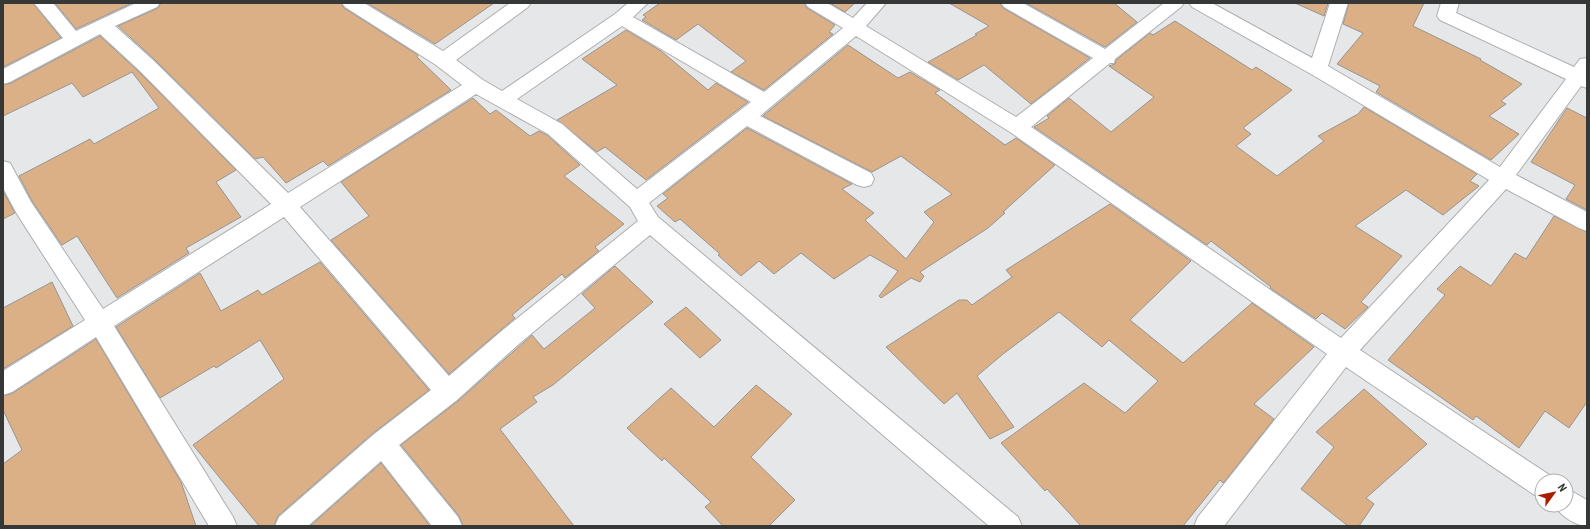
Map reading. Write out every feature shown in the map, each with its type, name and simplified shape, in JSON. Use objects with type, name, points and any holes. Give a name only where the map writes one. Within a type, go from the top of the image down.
[{"type":"street","points":[[43,3],[74,40]]},
{"type":"street","points":[[3,77],[102,25],[151,3]]},
{"type":"street","points":[[351,3],[442,60],[476,85],[504,99],[555,130],[637,201],[650,224],[1008,526]]},
{"type":"street","points":[[442,60],[522,3]]},
{"type":"street","points":[[504,99],[621,18],[639,3]]},
{"type":"street","points":[[814,3],[1018,127],[1343,352],[1534,480]]},
{"type":"street","points":[[637,201],[746,117],[764,100],[855,27],[877,3]]},
{"type":"street","points":[[1010,3],[1107,58]]},
{"type":"street","points":[[1018,127],[1175,3]]},
{"type":"street","points":[[1198,3],[1318,69],[1503,178],[1587,222]]},
{"type":"street","points":[[1318,69],[1339,3]]},
{"type":"street","points":[[1207,526],[1343,352],[1503,178],[1584,74],[1446,16],[1450,3]]},
{"type":"street","points":[[621,18],[764,100]]},
{"type":"street","points":[[102,25],[147,66],[285,204],[448,392]]},
{"type":"street","points":[[3,384],[285,204],[476,85]]},
{"type":"street","points":[[746,117],[864,179]]},
{"type":"street","points":[[3,169],[24,208],[100,323],[224,526]]},
{"type":"street","points":[[288,526],[382,443],[448,392],[512,336],[650,224]]},
{"type":"street","points":[[382,443],[449,526]]},
{"type":"street","points":[[1574,506],[1587,515]]},
{"type":"building","points":[[3,3],[33,3],[61,38],[3,67]]},
{"type":"building","points":[[55,3],[132,3],[76,29]]},
{"type":"building","points":[[161,3],[341,3],[344,8],[418,55],[417,57],[451,90],[328,166],[323,161],[286,183],[263,157],[255,159],[155,60],[118,26],[158,8]]},
{"type":"building","points":[[367,3],[494,3],[435,44]]},
{"type":"building","points":[[660,3],[804,3],[807,8],[835,25],[829,32],[833,34],[764,90],[731,72],[746,61],[698,24],[676,40],[642,20],[646,17],[643,15]]},
{"type":"building","points":[[830,3],[855,3],[845,12]]},
{"type":"building","points":[[949,3],[1000,3],[1003,8],[1090,58],[1031,104],[984,65],[958,80],[928,62],[977,35],[975,34],[989,26]]},
{"type":"building","points":[[1026,3],[1114,3],[1137,22],[1105,47]]},
{"type":"building","points":[[1295,3],[1328,3],[1324,16]]},
{"type":"building","points":[[1349,3],[1424,3],[1413,26],[1481,59],[1480,60],[1522,84],[1501,101],[1506,104],[1489,116],[1519,134],[1491,160],[1376,92],[1380,86],[1337,64],[1363,33],[1343,24]]},
{"type":"building","points":[[1175,21],[1252,70],[1256,67],[1292,90],[1243,128],[1251,134],[1236,146],[1277,176],[1324,141],[1318,136],[1358,114],[1364,107],[1477,174],[1470,181],[1479,186],[1443,215],[1406,190],[1355,226],[1402,256],[1361,302],[1368,307],[1345,329],[1322,313],[1316,319],[1270,288],[1271,287],[1211,241],[1207,245],[1034,127],[1049,118],[1047,116],[1069,98],[1111,132],[1154,97],[1109,66],[1115,64],[1116,60],[1150,33],[1153,35]]},
{"type":"building","points":[[626,30],[661,51],[708,90],[716,83],[748,102],[646,180],[605,147],[597,152],[557,120],[617,85],[582,59]]},
{"type":"building","points":[[100,36],[139,72],[236,170],[216,182],[241,217],[186,248],[189,253],[117,298],[77,236],[62,245],[32,201],[19,176],[90,139],[94,144],[159,108],[132,72],[83,97],[72,83],[3,116],[3,85],[11,83]]},
{"type":"building","points":[[848,45],[898,78],[910,72],[940,90],[935,93],[1005,145],[1016,138],[1055,165],[1003,212],[1005,213],[988,228],[920,272],[924,276],[920,282],[911,278],[881,298],[879,296],[898,271],[870,255],[834,279],[801,253],[774,274],[759,261],[741,276],[718,255],[720,254],[680,219],[675,222],[657,206],[668,198],[663,194],[747,128],[852,184],[842,189],[874,213],[865,220],[906,259],[934,222],[924,212],[952,194],[901,156],[872,172],[763,116]]},
{"type":"building","points":[[473,98],[490,114],[496,110],[530,136],[539,131],[547,135],[580,165],[564,176],[624,224],[595,247],[599,251],[565,278],[562,274],[512,315],[515,318],[449,374],[331,240],[369,216],[341,182]]},
{"type":"building","points":[[1567,108],[1587,118],[1587,210],[1566,199],[1575,185],[1531,162]]},
{"type":"building","points":[[3,191],[15,213],[3,219]]},
{"type":"building","points":[[1110,204],[1191,261],[1130,320],[1183,363],[1252,303],[1314,347],[1254,404],[1274,419],[1225,481],[1223,483],[1220,480],[1183,526],[1081,526],[1047,489],[1045,491],[1001,443],[1084,383],[1125,413],[1158,381],[1109,340],[1102,347],[1059,312],[1003,354],[977,376],[1014,427],[990,439],[957,393],[944,404],[886,347],[959,300],[967,300],[972,305],[1012,277],[1006,270]]},
{"type":"building","points":[[1554,216],[1587,232],[1587,402],[1569,428],[1545,411],[1519,448],[1476,416],[1473,420],[1388,360],[1445,295],[1437,289],[1460,266],[1491,286],[1515,253],[1526,259]]},
{"type":"building","points":[[320,262],[429,390],[372,434],[278,516],[274,526],[259,526],[193,445],[284,379],[260,340],[216,368],[214,366],[160,398],[116,327],[200,273],[221,311],[258,290],[262,295]]},
{"type":"building","points":[[615,266],[653,302],[553,385],[533,397],[537,402],[500,429],[574,526],[463,526],[459,516],[401,445],[458,401],[532,335],[544,349],[595,308],[582,294]]},
{"type":"building","points":[[52,282],[73,326],[3,369],[3,308]]},
{"type":"building","points":[[686,307],[721,340],[700,358],[664,324]]},
{"type":"building","points":[[96,339],[181,482],[196,526],[3,526],[3,464],[22,450],[3,410],[3,396],[13,393]]},
{"type":"building","points":[[756,385],[792,414],[751,457],[795,500],[769,526],[723,526],[705,507],[711,502],[664,458],[662,461],[627,428],[671,388],[714,427]]},
{"type":"building","points":[[1364,389],[1427,444],[1366,498],[1374,504],[1359,526],[1348,526],[1301,489],[1334,447],[1316,432]]},
{"type":"building","points":[[381,463],[430,526],[310,526]]}]
